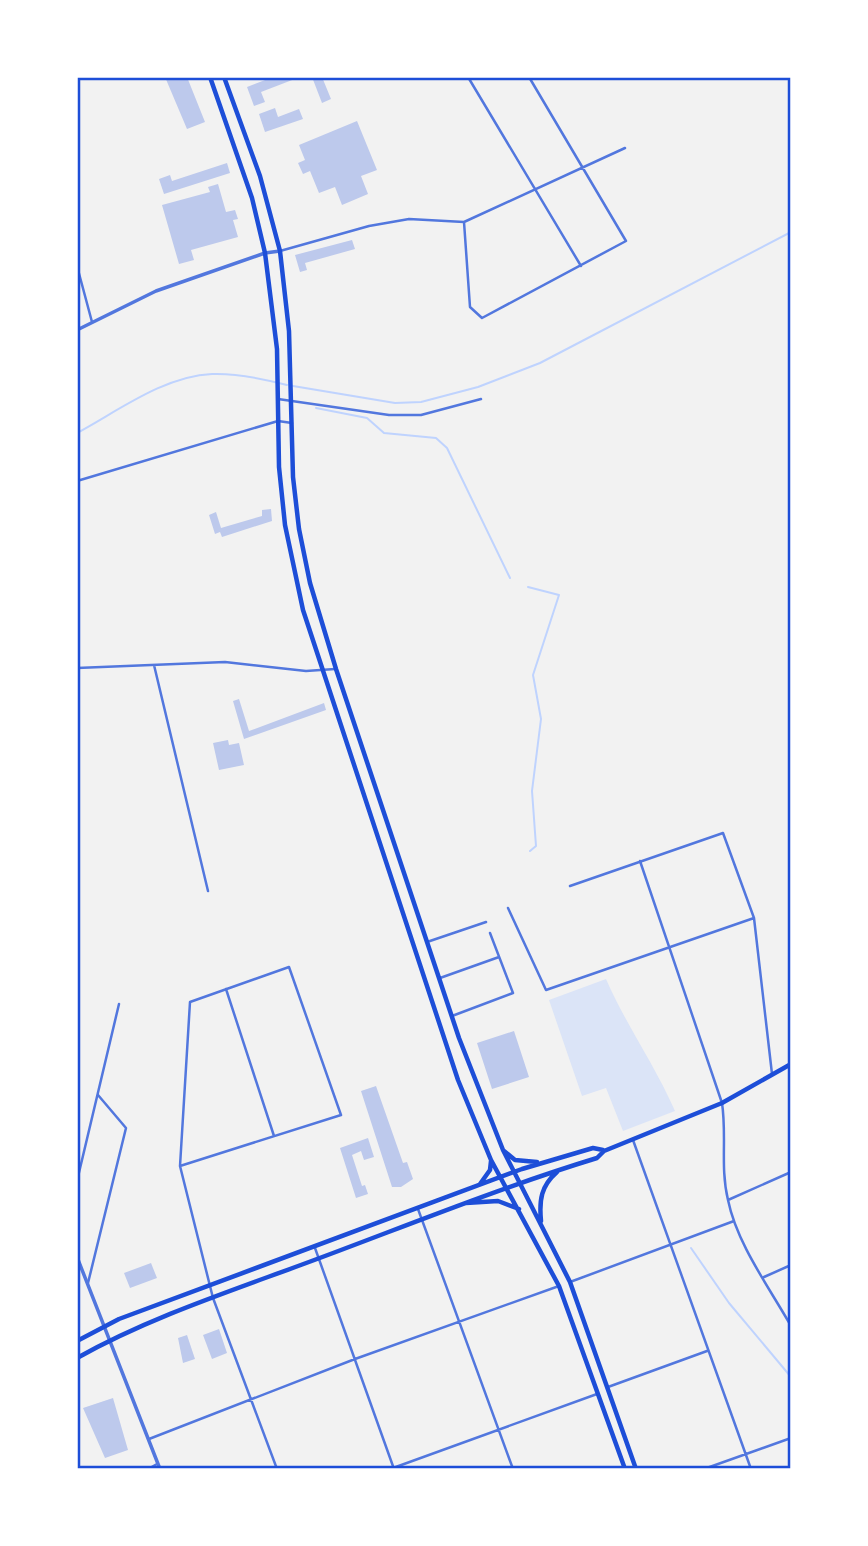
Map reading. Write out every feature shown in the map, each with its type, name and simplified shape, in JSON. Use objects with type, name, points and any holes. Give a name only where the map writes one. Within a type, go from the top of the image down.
[{"type":"main road","points":[[210,77],[252,198],[265,253],[277,360],[285,525],[303,610],[458,1080],[491,1160],[559,1286],[625,1469]]},
{"type":"main road","points":[[224,77],[260,176],[280,251],[290,362],[299,529],[310,583],[335,669],[452,1016],[503,1150],[570,1282],[636,1469]]},
{"type":"main road","points":[[77,1341],[105,1325],[209,1284],[513,1172],[593,1148],[604,1150],[633,1140],[722,1103],[791,1064]]},
{"type":"main road","points":[[503,1150],[515,1160],[541,1162]]},
{"type":"main road","points":[[77,1358],[111,1339],[214,1298],[518,1182],[597,1158],[604,1150]]},
{"type":"main road","points":[[479,1185],[490,1170],[491,1160]]},
{"type":"main road","points":[[541,1225],[539,1204],[543,1190],[561,1169]]},
{"type":"main road","points":[[462,1203],[498,1201],[519,1210]]},
{"type":"street","points":[[468,77],[581,265]]},
{"type":"street","points":[[464,222],[470,307],[482,318],[626,241],[529,77]]},
{"type":"street","points":[[77,331],[156,291],[265,253],[404,219],[464,222],[625,148]]},
{"type":"street","points":[[77,266],[92,322]]},
{"type":"street","points":[[278,399],[389,415],[421,415],[481,399]]},
{"type":"street","points":[[77,481],[278,421],[292,423]]},
{"type":"street","points":[[77,668],[225,662],[323,672],[335,669]]},
{"type":"street","points":[[154,665],[208,891]]},
{"type":"street","points":[[570,886],[723,833],[754,918],[772,1074]]},
{"type":"street","points":[[640,861],[722,1103],[725,1126],[721,1159],[727,1200],[734,1222],[791,1326]]},
{"type":"street","points":[[508,908],[546,990],[754,918]]},
{"type":"street","points":[[427,942],[486,922]]},
{"type":"street","points":[[452,1016],[513,993],[490,933]]},
{"type":"street","points":[[440,978],[499,957]]},
{"type":"street","points":[[180,1167],[341,1115],[289,967],[190,1002],[180,1167],[209,1284],[277,1469]]},
{"type":"street","points":[[226,989],[275,1137]]},
{"type":"street","points":[[77,1181],[118,1004]]},
{"type":"street","points":[[88,1284],[126,1128],[98,1095]]},
{"type":"street","points":[[633,1140],[751,1469]]},
{"type":"street","points":[[727,1200],[791,1172]]},
{"type":"street","points":[[417,1207],[513,1469]]},
{"type":"street","points":[[570,1282],[734,1222]]},
{"type":"street","points":[[314,1246],[393,1468],[598,1394]]},
{"type":"street","points":[[77,1257],[160,1469]]},
{"type":"street","points":[[764,1277],[791,1265]]},
{"type":"street","points":[[149,1439],[253,1401],[355,1359],[460,1324],[559,1286]]},
{"type":"street","points":[[608,1387],[707,1350]]},
{"type":"street","points":[[704,1469],[791,1438]]},
{"type":"street","points":[[148,1469],[158,1463]]},
{"type":"shaded area","points":[[606,979],[675,1111],[623,1131],[606,1088],[582,1096],[549,1000]]},
{"type":"building","points":[[165,77],[187,77],[205,122],[187,129]]},
{"type":"building","points":[[273,77],[300,77],[261,92],[265,102],[254,106],[247,87]]},
{"type":"building","points":[[312,77],[322,77],[331,99],[322,103]]},
{"type":"building","points":[[275,108],[278,117],[299,109],[303,119],[265,132],[259,114]]},
{"type":"building","points":[[357,121],[377,170],[361,176],[368,194],[342,205],[335,187],[319,193],[310,171],[303,174],[298,163],[305,160],[299,145]]},
{"type":"building","points":[[227,163],[230,173],[164,194],[159,179],[170,175],[172,181]]},
{"type":"building","points":[[218,184],[226,212],[235,210],[238,219],[233,220],[238,237],[191,250],[194,260],[179,264],[162,205],[210,192],[208,187]]},
{"type":"building","points":[[352,240],[355,249],[305,263],[307,270],[300,272],[295,255]]},
{"type":"building","points":[[271,509],[272,521],[222,537],[220,532],[215,534],[209,515],[216,512],[221,528],[262,516],[262,510]]},
{"type":"building","points":[[239,699],[249,731],[324,703],[326,710],[244,739],[233,701]]},
{"type":"building","points":[[228,740],[229,745],[239,743],[244,765],[219,770],[213,743]]},
{"type":"building","points":[[514,1031],[529,1077],[492,1089],[477,1043]]},
{"type":"building","points":[[376,1086],[403,1163],[407,1162],[413,1179],[401,1187],[392,1187],[361,1091]]},
{"type":"building","points":[[368,1138],[374,1157],[364,1160],[361,1151],[352,1155],[362,1186],[365,1185],[368,1194],[356,1198],[340,1148]]},
{"type":"building","points":[[151,1263],[157,1278],[130,1288],[124,1273]]},
{"type":"building","points":[[219,1329],[227,1353],[212,1359],[203,1335]]},
{"type":"building","points":[[187,1335],[195,1359],[183,1363],[178,1338]]},
{"type":"building","points":[[113,1398],[128,1450],[105,1458],[83,1408]]},
{"type":"waterway","points":[[293,386],[395,403],[421,402],[478,387],[540,363],[791,232]]},
{"type":"waterway","points":[[77,433],[142,396],[194,376],[231,374],[287,385]]},
{"type":"waterway","points":[[316,408],[367,418],[384,433],[436,438],[447,448],[510,578]]},
{"type":"waterway","points":[[528,587],[559,595],[533,675],[541,719],[532,791],[536,846],[530,851]]},
{"type":"waterway","points":[[691,1248],[729,1303],[791,1377]]}]
